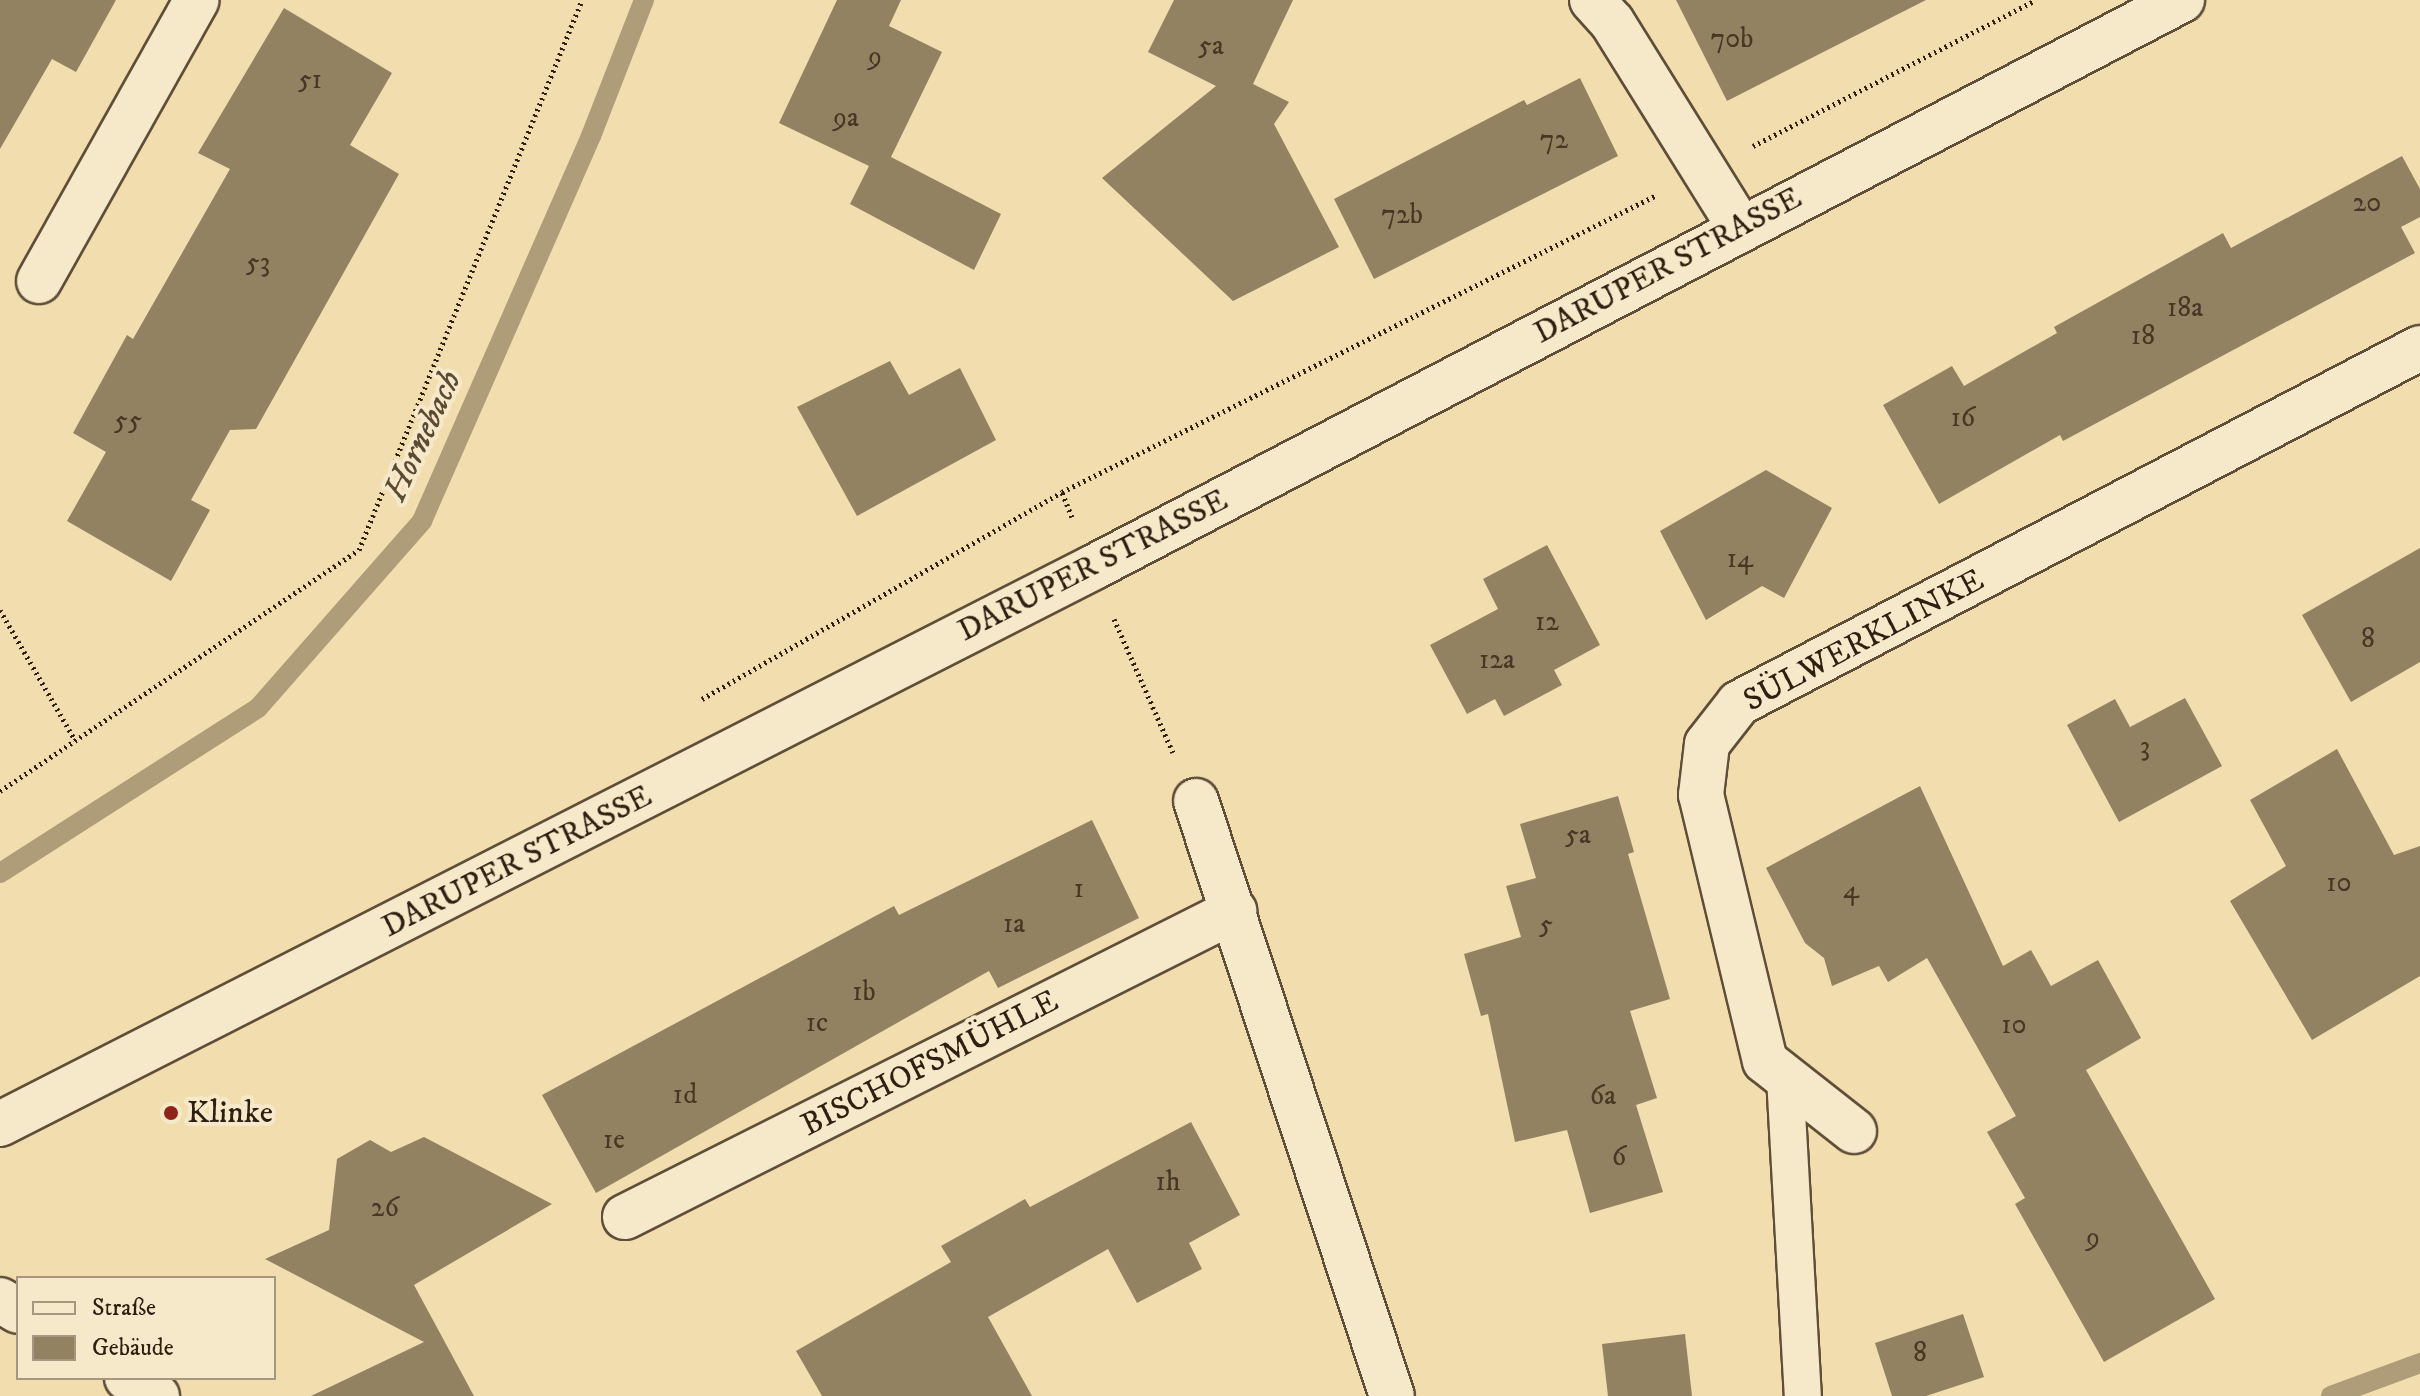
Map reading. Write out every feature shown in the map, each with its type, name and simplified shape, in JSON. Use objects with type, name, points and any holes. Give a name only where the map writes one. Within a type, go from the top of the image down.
[{"type":"street","points":[[39,281],[197,0]]},
{"type":"street","points":[[1592,0],[1612,22],[1702,172],[1740,228]]},
{"type":"street","name":"DARUPER STRASSE","points":[[0,1124],[1094,567],[2182,0]]},
{"type":"street","name":"SÜLWERKLINKE","points":[[1854,1131],[1765,1061],[1701,795],[1707,744],[1739,703],[2420,348]]},
{"type":"street","points":[[1196,801],[1392,1396]]},
{"type":"street","name":"BISCHOFSMÜHLE","points":[[625,1217],[1234,911]]},
{"type":"street","points":[[130,1380],[157,1396]]},
{"type":"lane","points":[[1785,1077],[1803,1396]]},
{"type":"path","points":[[0,791],[359,550],[582,0]]},
{"type":"path","points":[[691,705],[1062,492],[1702,172],[2036,0]]},
{"type":"path","points":[[1062,492],[1196,801]]},
{"type":"path","points":[[0,610],[75,740]]},
{"type":"building","points":[[0,0],[116,0],[76,72],[52,59],[0,149]]},
{"type":"building","points":[[837,0],[901,0],[889,26],[942,52],[891,157],[1001,214],[974,270],[850,204],[869,166],[779,123]]},
{"type":"building","points":[[1174,0],[1293,0],[1253,84],[1289,102],[1274,124],[1339,247],[1233,301],[1102,178],[1216,86],[1148,52]]},
{"type":"building","points":[[1676,0],[1926,0],[1727,101]]},
{"type":"building","points":[[284,8],[392,73],[350,145],[399,174],[256,429],[230,430],[191,500],[210,510],[171,581],[67,521],[106,452],[73,433],[127,335],[133,339],[230,169],[198,153]]},
{"type":"building","points":[[1580,78],[1618,156],[1374,279],[1334,199],[1524,100],[1527,105]]},
{"type":"building","points":[[2402,156],[2420,189],[2420,217],[2401,227],[2415,253],[2063,441],[2060,435],[1939,504],[1883,405],[1952,366],[1964,386],[2057,333],[2054,327],[2223,233],[2231,248]]},
{"type":"building","points":[[890,361],[909,395],[960,368],[996,440],[857,516],[797,407]]},
{"type":"building","points":[[1766,470],[1832,508],[1784,598],[1762,586],[1706,620],[1660,531]]},
{"type":"building","points":[[1547,545],[1600,645],[1554,670],[1562,685],[1504,716],[1495,699],[1467,714],[1430,645],[1498,609],[1483,579]]},
{"type":"building","points":[[2420,548],[2420,662],[2351,702],[2302,615]]},
{"type":"building","points":[[2185,698],[2222,766],[2119,822],[2067,725],[2115,699],[2130,727]]},
{"type":"building","points":[[2337,749],[2394,855],[2420,846],[2420,976],[2312,1040],[2230,901],[2286,866],[2250,800]]},
{"type":"building","points":[[1920,786],[2003,966],[2031,950],[2051,986],[2098,960],[2141,1038],[2086,1070],[2215,1299],[2104,1362],[2015,1204],[2025,1198],[1987,1132],[2016,1116],[1927,958],[1888,982],[1879,966],[1832,986],[1824,958],[1805,943],[1766,868]]},
{"type":"building","points":[[1618,796],[1634,852],[1628,854],[1670,999],[1630,1011],[1657,1098],[1636,1105],[1663,1192],[1590,1213],[1567,1130],[1515,1142],[1488,1014],[1481,1016],[1464,954],[1521,937],[1506,886],[1536,878],[1520,824]]},
{"type":"building","points":[[1092,820],[1139,918],[998,988],[989,971],[596,1193],[542,1095],[894,906],[899,915]]},
{"type":"building","points":[[1191,1122],[1240,1215],[1189,1243],[1202,1269],[1137,1303],[1108,1249],[988,1317],[1032,1396],[822,1396],[796,1351],[951,1262],[941,1246],[1025,1199],[1030,1207]]},
{"type":"building","points":[[424,1137],[552,1204],[414,1285],[474,1396],[311,1396],[424,1342],[265,1259],[329,1230],[337,1159],[370,1140],[391,1152]]},
{"type":"building","points":[[1963,1314],[1984,1377],[1926,1396],[1892,1396],[1875,1343]]},
{"type":"building","points":[[1685,1334],[1692,1396],[1608,1396],[1602,1344]]},
{"type":"waterway","name":"Hornebach","points":[[0,873],[258,708],[422,521],[591,136],[644,0]]},
{"type":"waterway","points":[[2331,1396],[2420,1363]]},
{"type":"place","name":"Klinke","points":[[171,1113]]}]
